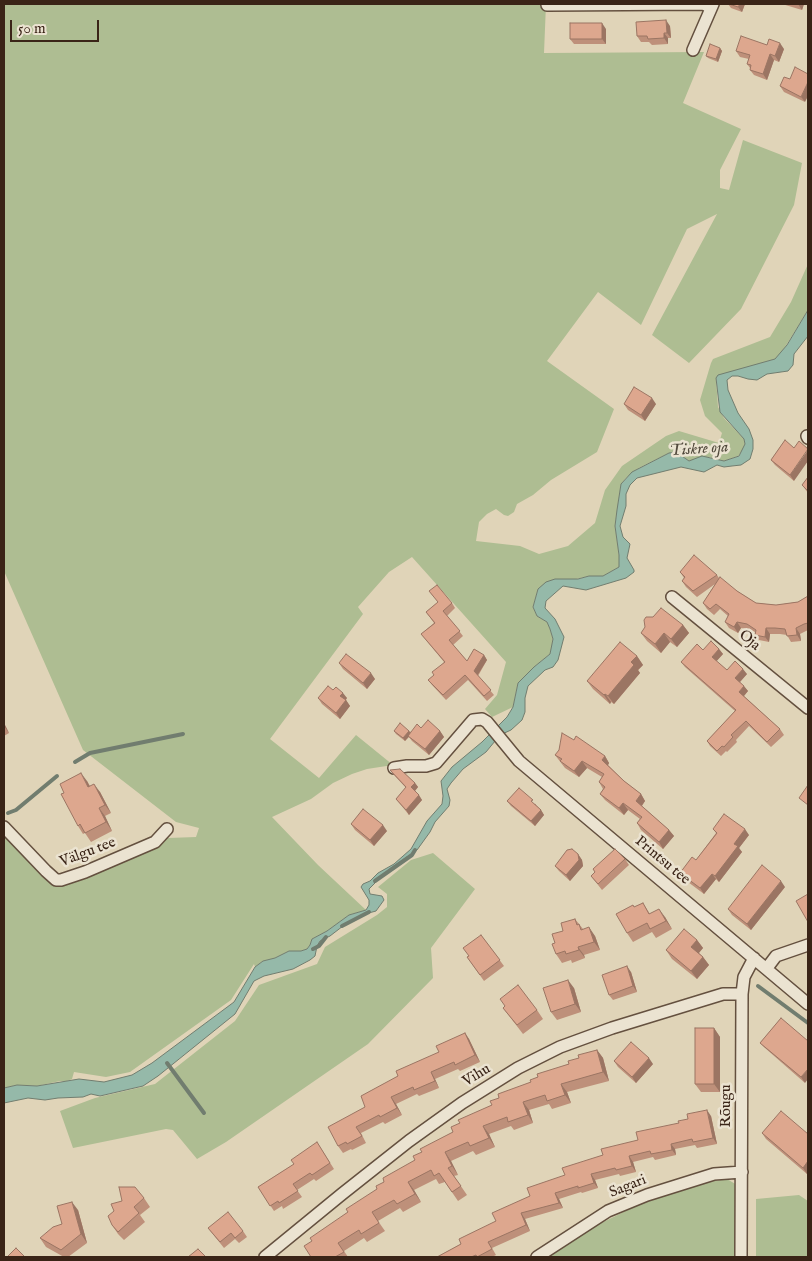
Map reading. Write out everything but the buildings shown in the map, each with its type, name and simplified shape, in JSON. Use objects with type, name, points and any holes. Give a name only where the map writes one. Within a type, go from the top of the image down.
[{"type":"street","points":[[548,5],[712,5],[692,50]]},
{"type":"street","name":"Oja","points":[[672,597],[808,708]]},
{"type":"street","name":"Printsu tee","points":[[394,768],[426,766],[436,763],[473,720],[482,719],[526,767],[808,1004]]},
{"type":"street","name":"Välgu tee","points":[[4,827],[56,880],[85,872],[155,842],[167,829]]},
{"type":"street","points":[[766,968],[776,956],[808,944]]},
{"type":"street","name":"Rõugu","points":[[741,1257],[742,994],[744,977],[754,958]]},
{"type":"street","name":"Vihu","points":[[265,1257],[409,1141],[462,1103],[518,1068],[560,1047],[612,1028],[723,994],[742,994]]},
{"type":"street","name":"Sagari","points":[[537,1257],[608,1211],[647,1195],[714,1174],[742,1172]]},
{"type":"shaded area","points":[[4,4],[546,4],[544,53],[704,52],[683,103],[741,129],[720,170],[720,188],[729,190],[743,140],[802,163],[794,205],[741,309],[689,363],[652,335],[717,214],[687,229],[641,325],[598,292],[547,361],[614,409],[597,452],[551,480],[533,495],[517,504],[514,512],[508,516],[496,509],[487,514],[479,522],[476,541],[520,546],[539,554],[568,546],[595,523],[605,490],[622,466],[666,436],[679,431],[719,443],[722,433],[705,416],[700,400],[713,359],[770,337],[791,302],[808,264],[808,310],[782,352],[775,359],[716,378],[718,407],[724,418],[744,439],[743,450],[738,456],[724,461],[715,460],[710,457],[689,461],[676,452],[669,453],[639,468],[621,484],[615,526],[619,567],[603,576],[589,576],[538,589],[533,607],[537,616],[547,622],[553,639],[552,648],[550,654],[518,683],[513,707],[492,717],[485,709],[497,695],[506,662],[412,557],[389,572],[358,607],[363,614],[270,739],[319,778],[356,735],[393,765],[367,769],[352,774],[333,783],[311,799],[272,817],[318,865],[366,910],[349,915],[312,939],[307,949],[289,951],[275,958],[263,961],[255,967],[254,964],[231,1000],[130,1072],[106,1077],[74,1072],[72,1079],[67,1081],[37,1086],[17,1085],[4,1088],[4,833],[64,885],[159,846],[168,838],[196,837],[199,828],[176,822],[83,750],[4,571]]},
{"type":"shaded area","points":[[808,310],[808,336],[794,354],[793,365],[788,371],[767,374],[757,380],[732,376],[727,380],[728,390],[753,440],[750,459],[741,465],[724,467],[717,465],[704,472],[681,467],[637,478],[630,485],[626,494],[626,506],[620,526],[623,537],[630,544],[627,558],[634,572],[626,578],[586,590],[563,586],[546,601],[545,608],[555,619],[564,637],[558,660],[553,667],[545,670],[528,686],[525,698],[525,712],[522,720],[511,730],[500,735],[486,752],[463,769],[451,783],[447,789],[450,800],[449,806],[435,822],[417,850],[388,870],[369,889],[370,894],[382,896],[384,900],[376,911],[356,918],[320,941],[315,956],[310,960],[293,969],[264,976],[254,981],[235,1014],[143,1086],[100,1096],[91,1094],[83,1097],[45,1100],[28,1098],[4,1103],[4,1088],[17,1085],[37,1086],[79,1079],[104,1082],[132,1075],[152,1063],[234,1002],[255,967],[263,961],[275,958],[289,951],[307,949],[312,939],[349,915],[366,910],[369,900],[361,887],[363,884],[394,864],[411,849],[427,821],[442,804],[441,781],[452,767],[482,742],[507,717],[513,707],[518,683],[550,654],[553,639],[550,629],[547,622],[537,616],[533,607],[538,589],[546,582],[555,579],[603,576],[619,567],[615,526],[617,510],[621,484],[632,472],[669,453],[676,452],[689,461],[702,456],[724,461],[739,456],[745,444],[744,439],[720,412],[716,378],[718,375],[775,359],[787,345]]},
{"type":"shaded area","points":[[433,853],[475,889],[431,948],[433,978],[368,1044],[226,1142],[197,1159],[173,1130],[166,1129],[73,1148],[60,1111],[95,1098],[155,1084],[235,1021],[259,985],[317,964],[325,947],[387,907],[387,894],[378,887],[411,860]]},
{"type":"shaded area","points":[[727,1179],[737,1185],[736,1257],[549,1257],[583,1232],[644,1202],[696,1184]]},
{"type":"shaded area","points":[[799,1195],[808,1201],[808,1257],[756,1257],[756,1199]]},
{"type":"waterway","points":[[75,762],[90,753],[183,734]]},
{"type":"waterway","points":[[8,813],[16,810],[57,776]]},
{"type":"waterway","points":[[375,881],[412,855],[415,850]]},
{"type":"waterway","points":[[342,926],[369,912]]},
{"type":"waterway","points":[[313,949],[319,946],[326,937]]},
{"type":"waterway","points":[[758,986],[808,1023]]},
{"type":"waterway","points":[[167,1063],[204,1113]]},
{"type":"water label","name":"Tiskre oja","points":[[699,450]]}]
